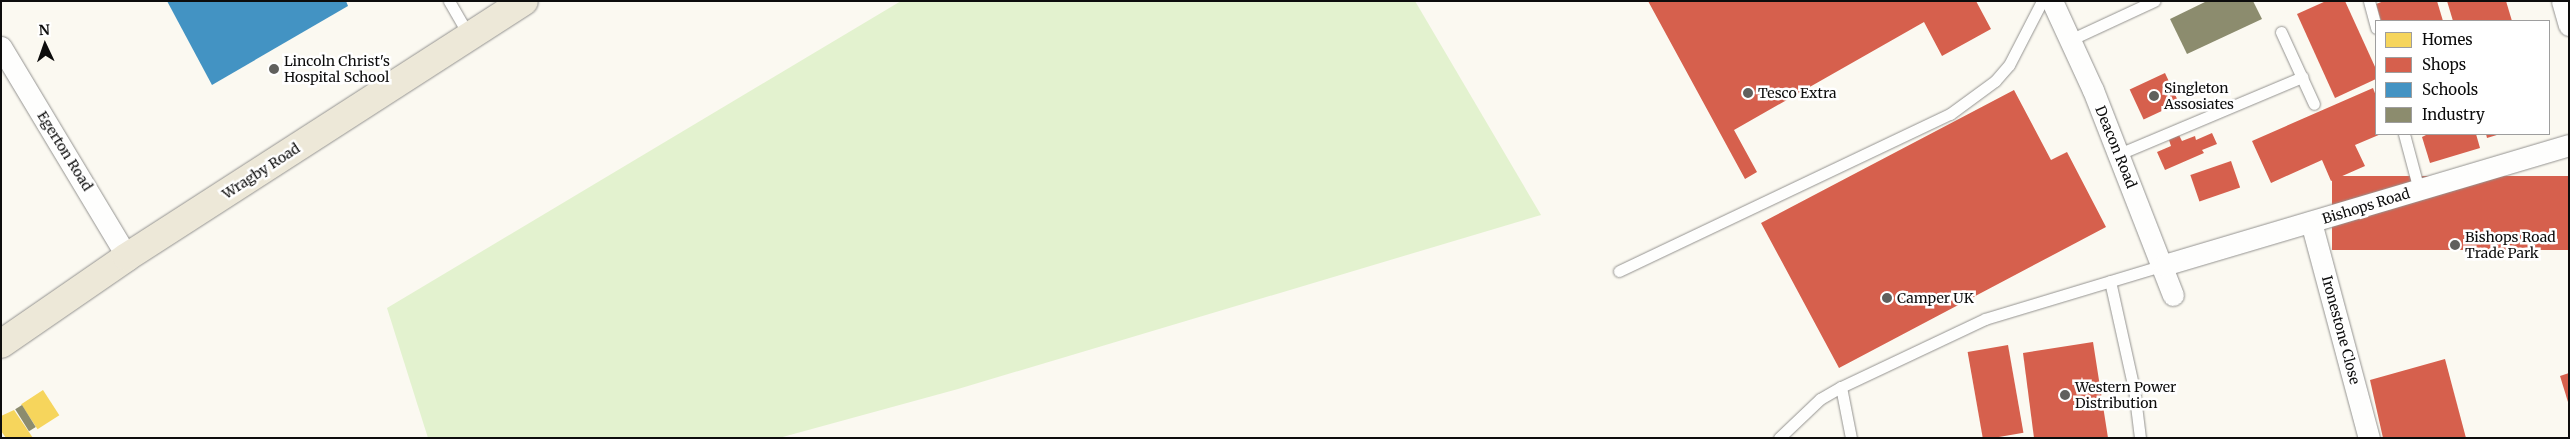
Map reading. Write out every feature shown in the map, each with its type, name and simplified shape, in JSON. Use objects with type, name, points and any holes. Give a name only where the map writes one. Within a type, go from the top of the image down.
[{"type":"main road","name":"Wragby Road","points":[[1,344],[127,257],[524,1]]},
{"type":"street","name":"Deacon Road","points":[[2052,1],[2119,154],[2164,266],[2173,295]]},
{"type":"street","points":[[2562,1],[2569,25]]},
{"type":"street","name":"Egerton Road","points":[[1,47],[127,257]]},
{"type":"street","name":"Bishops Road","points":[[2164,266],[2569,145]]},
{"type":"street","name":"Ironestone Close","points":[[2311,222],[2370,438]]},
{"type":"lane","points":[[449,1],[469,36]]},
{"type":"lane","points":[[1619,271],[1950,114],[1995,81],[2009,65],[2042,1]]},
{"type":"lane","points":[[2070,40],[2154,1]]},
{"type":"lane","points":[[2369,1],[2375,24]]},
{"type":"lane","points":[[2281,32],[2314,104]]},
{"type":"lane","points":[[2119,154],[2302,77]]},
{"type":"lane","points":[[2404,135],[2419,190]]},
{"type":"lane","points":[[1779,438],[1820,399],[1841,387],[1985,319],[2164,266]]},
{"type":"lane","points":[[2110,281],[2134,389],[2140,438]]},
{"type":"lane","points":[[1841,387],[1850,438]]},
{"type":"green space","points":[[901,1],[1415,1],[1541,215],[958,389],[779,438],[428,438],[387,308]]},
{"type":"building: Homes","points":[[43,390],[59,415],[38,429],[21,404]]},
{"type":"building: Homes","points":[[14,410],[33,438],[6,438],[1,431],[1,416]]},
{"type":"building: Shops","name":"Tesco Extra","points":[[1648,1],[1976,1],[1991,29],[1942,56],[1924,22],[1734,130],[1757,172],[1745,179]]},
{"type":"building: Shops","points":[[2326,1],[2345,1],[2375,67],[2375,79],[2335,98],[2297,14]]},
{"type":"building: Shops","points":[[2384,1],[2437,1],[2443,20],[2381,20],[2376,4]]},
{"type":"building: Shops","points":[[2447,1],[2506,1],[2512,20],[2453,20]]},
{"type":"building: Shops","name":"Singleton Assosiates","points":[[2165,73],[2179,103],[2144,119],[2130,89]]},
{"type":"building: Shops","points":[[2373,88],[2375,93],[2375,135],[2379,135],[2355,145],[2365,166],[2331,181],[2322,160],[2271,183],[2252,141]]},
{"type":"building: Shops","name":"Camper UK","points":[[2014,90],[2051,160],[2067,152],[2106,227],[1839,368],[1761,223]]},
{"type":"building: Shops","points":[[2212,133],[2217,144],[2202,150],[2204,153],[2165,170],[2157,152],[2171,146],[2169,140],[2179,135],[2182,141],[2195,136],[2196,140]]},
{"type":"building: Shops","points":[[2426,135],[2476,135],[2480,148],[2430,163],[2422,137]]},
{"type":"building: Shops","points":[[2486,135],[2497,135],[2487,138]]},
{"type":"building: Shops","points":[[2231,161],[2240,187],[2199,201],[2190,175]]},
{"type":"building: Shops","points":[[2332,176],[2569,176],[2569,250],[2332,250]]},
{"type":"building: Shops","name":"Western Power Distribution","points":[[2093,342],[2108,438],[2034,438],[2023,353]]},
{"type":"building: Shops","points":[[2008,345],[2023,433],[1983,438],[1968,352]]},
{"type":"building: Shops","points":[[2445,359],[2466,438],[2383,438],[2370,380]]},
{"type":"building: Shops","points":[[2569,373],[2569,402],[2568,402],[2560,376]]},
{"type":"building: Schools","points":[[167,1],[346,1],[348,6],[212,85]]},
{"type":"building: Industry","points":[[2207,1],[2253,1],[2262,19],[2187,54],[2170,19]]},
{"type":"building: Industry","points":[[22,405],[36,427],[29,431],[15,409]]},
{"type":"place","name":"Lincoln Christ's Hospital School","points":[[274,69]]},
{"type":"place","name":"Tesco Extra","points":[[1748,93]]},
{"type":"place","name":"Singleton Assosiates","points":[[2154,96]]},
{"type":"place","name":"Bishops Road Trade Park","points":[[2455,245]]},
{"type":"place","name":"Camper UK","points":[[1887,298]]},
{"type":"place","name":"Western Power Distribution","points":[[2065,395]]}]
